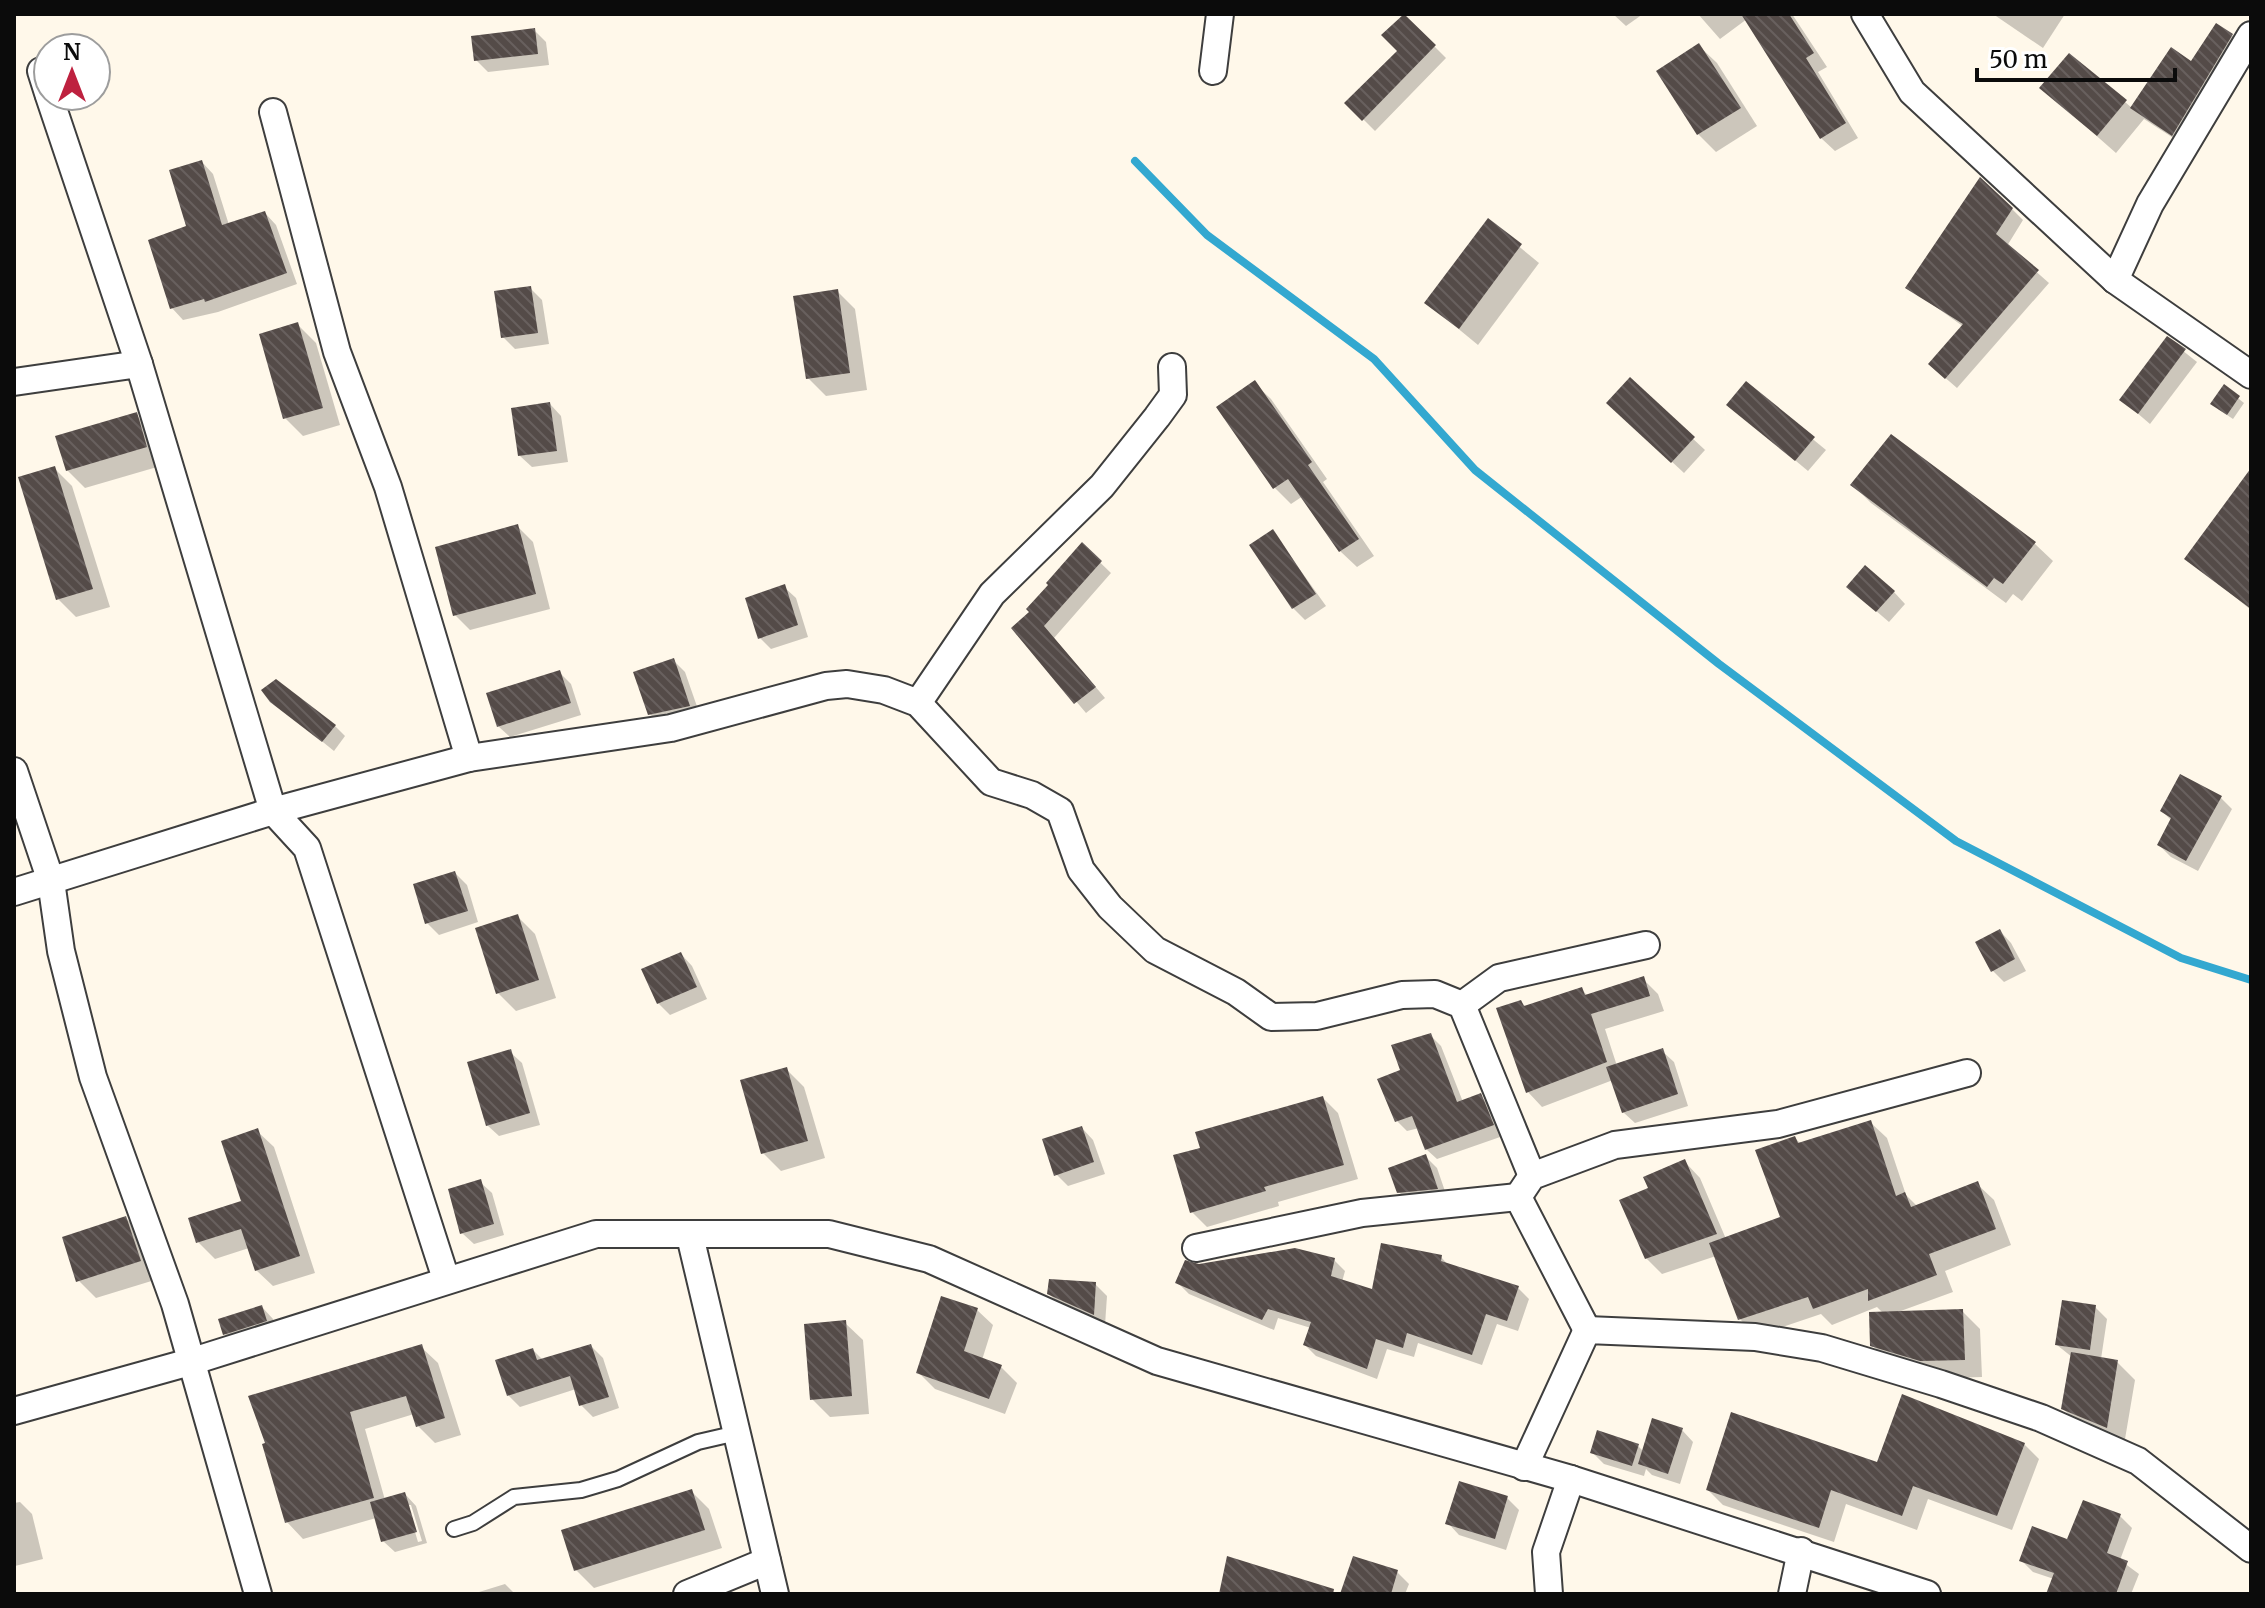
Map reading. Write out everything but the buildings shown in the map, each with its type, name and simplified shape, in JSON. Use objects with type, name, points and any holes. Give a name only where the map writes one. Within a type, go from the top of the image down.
[{"type":"street","points":[[1213,71],[1220,14]]},
{"type":"street","points":[[1865,14],[1912,92],[2115,280],[2251,375]]},
{"type":"street","points":[[2115,280],[2150,204],[2251,35]]},
{"type":"street","points":[[54,112],[139,364],[273,811],[307,848],[446,1279]]},
{"type":"street","points":[[273,112],[337,352],[388,487],[469,758]]},
{"type":"street","points":[[14,382],[139,364]]},
{"type":"street","points":[[918,703],[992,594],[1102,486],[1157,417],[1173,395],[1172,367]]},
{"type":"street","points":[[14,892],[273,811],[469,758],[671,728],[826,686],[847,684],[884,690],[918,703],[991,782],[1032,795],[1060,811],[1081,870],[1110,907],[1155,950],[1236,992],[1271,1017],[1317,1016],[1402,995],[1435,994],[1462,1005],[1525,1186],[1587,1330],[1524,1467]]},
{"type":"street","points":[[14,771],[51,881],[61,951],[93,1077],[175,1304],[258,1594]]},
{"type":"street","points":[[1462,1005],[1499,978],[1646,945]]},
{"type":"street","points":[[1196,1248],[1362,1213],[1525,1186],[1615,1145],[1778,1124],[1967,1073]]},
{"type":"street","points":[[14,1411],[190,1362],[596,1234],[829,1234],[929,1259],[1157,1361],[1571,1479],[1927,1594]]},
{"type":"street","points":[[690,1236],[775,1594]]},
{"type":"street","points":[[1587,1330],[1755,1337],[1822,1348],[1941,1384],[2041,1418],[2138,1461],[2251,1549]]},
{"type":"street","points":[[1549,1594],[1546,1552],[1571,1479]]},
{"type":"street","points":[[1792,1594],[1801,1551]]},
{"type":"street","points":[[687,1594],[767,1561]]},
{"type":"lane","points":[[454,1529],[473,1523],[514,1497],[581,1490],[618,1479],[698,1442],[737,1433]]},
{"type":"waterway","points":[[1135,161],[1207,235],[1374,359],[1475,470],[1719,664],[1956,841],[2181,958],[2251,980]]}]
